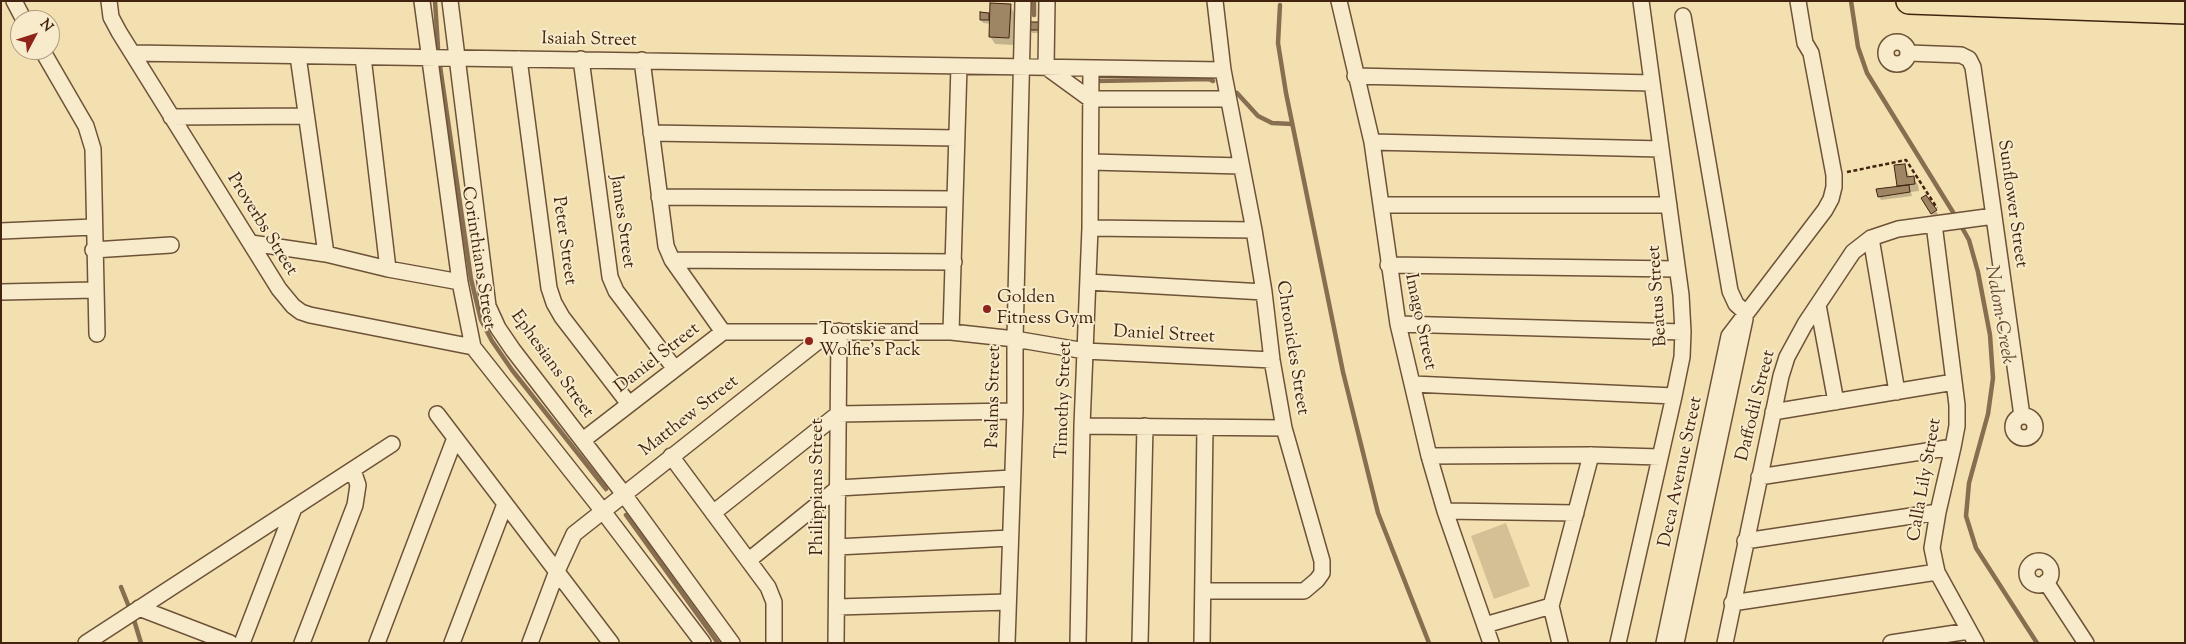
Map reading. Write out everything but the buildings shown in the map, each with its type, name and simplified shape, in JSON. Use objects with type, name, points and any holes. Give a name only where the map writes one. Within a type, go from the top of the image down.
[{"type":"main road","points":[[1909,1],[2185,10]]},
{"type":"street","name":"Proverbs Street","points":[[110,1],[114,23],[286,299],[301,312],[473,347]]},
{"type":"street","name":"Corinthians Street","points":[[422,1],[460,282],[473,347],[704,643]]},
{"type":"street","name":"Ephesians Street","points":[[450,1],[488,306],[498,328],[513,350],[623,493],[732,643]]},
{"type":"street","name":"Psalms Street","points":[[1007,643],[1015,411],[1014,338],[1023,1]]},
{"type":"street","points":[[1047,1],[1046,67],[1090,99],[1228,99]]},
{"type":"street","name":"Chronicles Street","points":[[1203,591],[1304,590],[1312,586],[1322,573],[1320,552],[1284,428],[1272,360],[1254,230],[1223,70],[1215,1]]},
{"type":"street","name":"Imago Street","points":[[1338,1],[1372,142],[1388,265],[1398,324],[1429,456],[1445,511],[1491,643]]},
{"type":"street","name":"Beatus Street","points":[[1618,643],[1674,396],[1682,357],[1683,332],[1678,269],[1641,1]]},
{"type":"street","name":"Deca Avenue Street","points":[[1664,643],[1684,576],[1710,455],[1746,313],[1825,210],[1832,193],[1834,175],[1811,53],[1805,43],[1798,1]]},
{"type":"street","name":"Deca Avenue Street","points":[[1807,1],[1814,41],[1811,53]]},
{"type":"street","points":[[1683,16],[1730,292],[1736,304],[1746,313]]},
{"type":"street","name":"Isaiah Street","points":[[132,53],[1223,70]]},
{"type":"street","name":"Sunflower Street","points":[[1908,53],[1961,56],[1971,63],[2022,416]]},
{"type":"street","points":[[298,56],[326,254]]},
{"type":"street","points":[[363,56],[388,269]]},
{"type":"street","name":"Peter Street","points":[[520,59],[549,288],[562,318],[629,404]]},
{"type":"street","points":[[48,60],[86,126],[93,149],[93,250],[97,334]]},
{"type":"street","name":"James Street","points":[[581,60],[610,276],[616,291],[675,369]]},
{"type":"street","points":[[642,60],[664,235],[672,260],[723,332]]},
{"type":"street","points":[[951,332],[959,66]]},
{"type":"street","name":"Timothy Street","points":[[1078,643],[1082,426],[1090,228],[1091,68]]},
{"type":"street","points":[[1355,76],[1652,83]]},
{"type":"street","points":[[171,117],[306,116]]},
{"type":"street","points":[[651,133],[957,138]]},
{"type":"street","points":[[1372,142],[1661,149]]},
{"type":"street","points":[[1091,162],[1241,166]]},
{"type":"street","points":[[660,198],[955,200]]},
{"type":"street","points":[[1381,205],[1669,205]]},
{"type":"street","name":"Daffodil Street","points":[[1724,643],[1773,412],[1787,357],[1795,340],[1853,252],[1871,238],[1898,230],[1994,216]]},
{"type":"street","name":"Calla Lily Street","points":[[1943,223],[1957,426],[1932,548],[1938,572],[1973,637]]},
{"type":"street","points":[[1,231],[94,227]]},
{"type":"street","points":[[1090,228],[1254,230]]},
{"type":"street","points":[[1871,238],[1897,392]]},
{"type":"street","points":[[93,250],[170,244]]},
{"type":"street","points":[[251,244],[326,254],[388,269],[460,282]]},
{"type":"street","points":[[672,260],[954,262]]},
{"type":"street","points":[[1388,265],[1678,269]]},
{"type":"street","points":[[1088,282],[1264,292]]},
{"type":"street","points":[[1,292],[95,290]]},
{"type":"street","points":[[1818,305],[1836,402]]},
{"type":"street","points":[[1398,324],[1683,332]]},
{"type":"street","name":"Philippians Street","points":[[835,331],[838,414],[836,643]]},
{"type":"street","name":"Matthew Street","points":[[557,570],[574,534],[623,493],[835,331]]},
{"type":"street","name":"Daniel Street","points":[[583,440],[723,332],[951,332],[1014,338],[1085,351],[1272,360]]},
{"type":"street","points":[[1773,412],[1954,382]]},
{"type":"street","points":[[1412,384],[1674,396]]},
{"type":"street","points":[[713,513],[838,414],[1015,411]]},
{"type":"street","points":[[437,414],[612,643]]},
{"type":"street","points":[[1082,426],[1284,428]]},
{"type":"street","points":[[1140,643],[1145,426]]},
{"type":"street","points":[[1202,643],[1205,427]]},
{"type":"street","points":[[377,643],[455,438]]},
{"type":"street","points":[[86,643],[392,444]]},
{"type":"street","points":[[1759,477],[1953,447]]},
{"type":"street","points":[[1560,643],[1551,606],[1591,455]]},
{"type":"street","points":[[1429,456],[1591,455],[1660,457]]},
{"type":"street","points":[[671,456],[772,594],[774,643]]},
{"type":"street","points":[[302,643],[355,505],[358,485],[353,470]]},
{"type":"street","points":[[748,560],[838,488],[1012,478]]},
{"type":"street","points":[[452,643],[505,504]]},
{"type":"street","points":[[242,643],[294,508]]},
{"type":"street","points":[[1445,511],[1576,513]]},
{"type":"street","points":[[1745,541],[1938,512]]},
{"type":"street","points":[[837,547],[1010,538]]},
{"type":"street","points":[[530,643],[557,570]]},
{"type":"street","points":[[1732,603],[1938,572]]},
{"type":"street","name":"Deca Avenue Street","points":[[1676,643],[1684,576]]},
{"type":"street","points":[[2046,582],[2086,643]]},
{"type":"street","points":[[837,607],[1008,602]]},
{"type":"street","points":[[1485,625],[1551,606]]},
{"type":"street","points":[[139,608],[230,643]]},
{"type":"street","points":[[1891,643],[1973,637]]},
{"type":"path","points":[[1834,175],[1906,160],[1940,213],[1943,223]]},
{"type":"shaded area","points":[[1506,523],[1530,586],[1494,599],[1471,536]]},
{"type":"waterway","points":[[435,1],[438,48]]},
{"type":"waterway","points":[[1034,1],[1034,15]]},
{"type":"waterway","name":"Nalom Creek","points":[[1851,1],[1858,47],[1867,73],[1956,217]]},
{"type":"waterway","points":[[1280,5],[1278,43],[1286,93],[1343,372],[1378,513],[1429,643]]},
{"type":"waterway","points":[[440,66],[471,279],[481,320],[492,341],[512,370],[606,489]]},
{"type":"waterway","points":[[1095,81],[1209,79],[1213,81]]},
{"type":"waterway","points":[[1237,93],[1258,116],[1272,123],[1292,124]]},
{"type":"waterway","name":"Nalom Creek","points":[[1960,224],[1969,240],[1978,272],[1990,335],[1993,378],[1988,414],[1969,483],[1966,516],[1976,548],[2037,643]]},
{"type":"waterway","points":[[626,515],[718,643]]},
{"type":"waterway","points":[[121,587],[129,607]]},
{"type":"waterway","points":[[134,620],[141,643]]},
{"type":"place","name":"Golden Fitness Gym","points":[[987,309]]},
{"type":"place","name":"Tootskie and Wolfie's Pack","points":[[809,341]]}]
